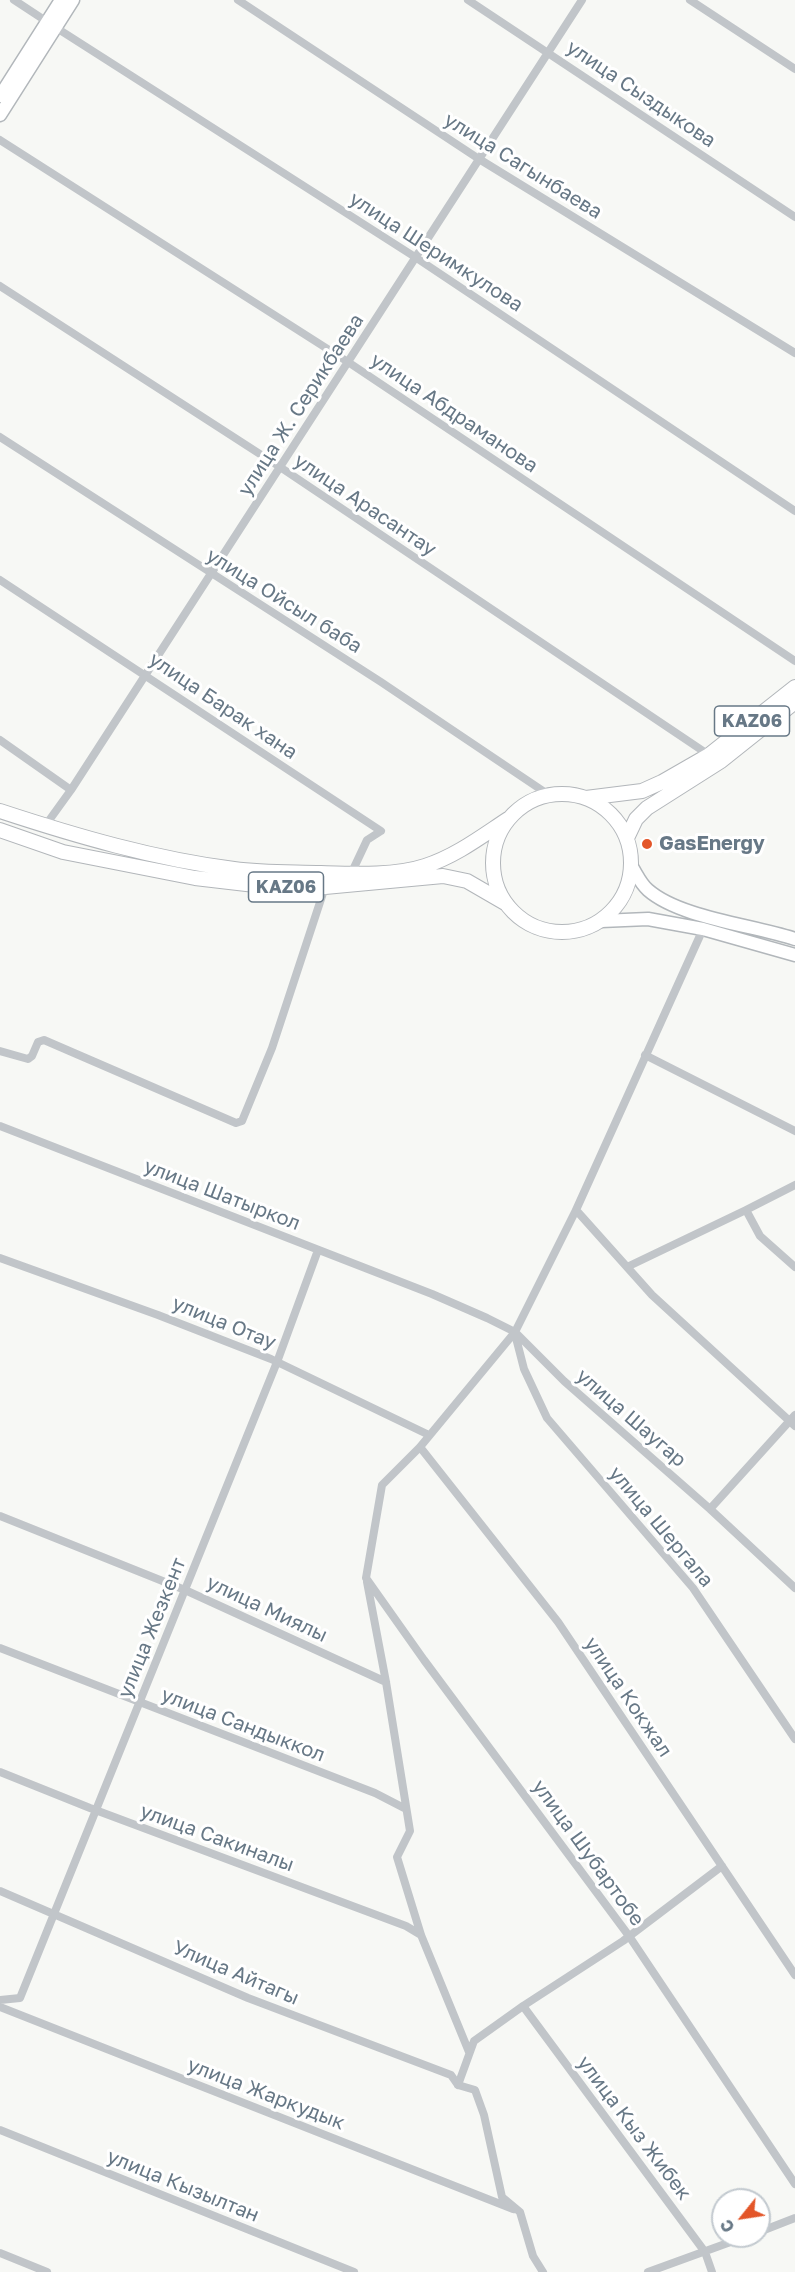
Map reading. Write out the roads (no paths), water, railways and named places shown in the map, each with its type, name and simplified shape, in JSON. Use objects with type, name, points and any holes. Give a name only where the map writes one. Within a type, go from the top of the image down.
[{"type":"highway","name":"KАZ06","points":[[586,798],[642,791],[662,782],[709,754],[795,687]]},
{"type":"highway","name":"KАZ06","points":[[627,838],[636,819],[647,808],[721,760],[795,702]]},
{"type":"highway","name":"KАZ06","points":[[0,811],[45,826],[152,855],[236,870],[351,874],[409,870],[425,866],[469,845],[508,819],[527,803],[549,795],[568,794],[586,798],[603,807],[617,821],[627,838],[632,867],[627,888],[617,907],[601,921],[582,930],[560,933],[539,929],[520,919],[505,903],[495,883],[493,860],[497,838],[508,819]]},
{"type":"highway","name":"KАZ06","points":[[0,830],[63,852],[195,878],[272,886],[326,887],[443,876],[467,881],[505,903]]},
{"type":"main road","points":[[0,114],[51,24],[61,0]]},
{"type":"main road","points":[[0,96],[51,24],[73,0]]},
{"type":"main road","points":[[632,867],[646,889],[660,899],[686,911],[768,930],[795,939]]},
{"type":"main road","points":[[601,921],[648,919],[703,928],[795,955]]},
{"type":"street","name":"улица Шеримкулова","points":[[14,0],[415,257],[795,511]]},
{"type":"street","name":"улица Сагынбаева","points":[[238,0],[479,159],[795,353]]},
{"type":"street","name":"улица Сыздыкова","points":[[468,0],[795,217]]},
{"type":"street","name":"улица Ж. Серикбаева","points":[[45,826],[146,675],[582,0]]},
{"type":"street","points":[[690,0],[795,69]]},
{"type":"street","name":"улица Абдраманова","points":[[0,140],[348,362],[795,661]]},
{"type":"street","name":"улица Арасантау","points":[[0,286],[280,468],[709,754]]},
{"type":"street","name":"улица Ойсыл баба","points":[[0,437],[381,682],[549,795]]},
{"type":"street","name":"улица Барак хана","points":[[0,580],[381,831],[367,840],[351,874]]},
{"type":"street","points":[[0,740],[71,790]]},
{"type":"street","points":[[0,1051],[28,1059],[32,1056],[38,1042],[44,1040],[236,1122],[242,1121],[272,1048],[326,887]]},
{"type":"street","points":[[469,2052],[421,1935],[397,1857],[410,1831],[386,1682],[366,1578],[382,1485],[420,1447],[514,1332],[576,1210],[703,928]]},
{"type":"street","points":[[645,1055],[795,1131]]},
{"type":"street","name":"улица Шатыркол","points":[[0,1126],[432,1294]]},
{"type":"street","points":[[627,1267],[795,1185]]},
{"type":"street","points":[[576,1210],[652,1295],[793,1421],[710,1509]]},
{"type":"street","points":[[746,1210],[760,1236],[795,1267]]},
{"type":"street","name":"улица Жезкент","points":[[0,2000],[20,1998],[277,1362],[318,1250]]},
{"type":"street","name":"улица Отау","points":[[0,1258],[158,1315],[277,1362],[429,1435]]},
{"type":"street","name":"улица Шаугар","points":[[432,1294],[514,1332],[564,1382],[710,1509],[795,1588]]},
{"type":"street","name":"улица Шергала","points":[[514,1332],[524,1369],[547,1418],[693,1588],[795,1738]]},
{"type":"street","name":"улица Кокжал","points":[[420,1447],[558,1622],[795,1975]]},
{"type":"street","name":"улица Миялы","points":[[0,1516],[185,1590],[386,1682]]},
{"type":"street","name":"улица Шубартобе","points":[[366,1578],[424,1660],[629,1936],[795,2184]]},
{"type":"street","name":"улица Сандыккол","points":[[0,1648],[375,1792],[406,1809]]},
{"type":"street","name":"улица Сакиналы","points":[[0,1772],[406,1926],[421,1935]]},
{"type":"street","points":[[458,2085],[474,2041],[629,1936],[722,1866]]},
{"type":"street","name":"Улица Айтагы","points":[[0,1891],[248,1998],[451,2075],[458,2085],[475,2090],[484,2115],[502,2197],[520,2212],[533,2256],[543,2272]]},
{"type":"street","name":"улица Кыз Жибек","points":[[523,2006],[705,2252],[712,2272]]},
{"type":"street","name":"улица Жаркудык","points":[[0,2007],[520,2212]]},
{"type":"street","name":"улица Кызылтан","points":[[0,2130],[354,2272]]},
{"type":"street","points":[[771,2227],[795,2218]]},
{"type":"street","points":[[648,2272],[716,2248]]},
{"type":"street","points":[[0,2253],[47,2272]]},
{"type":"place","name":"GasEnergy","points":[[647,844]]}]
